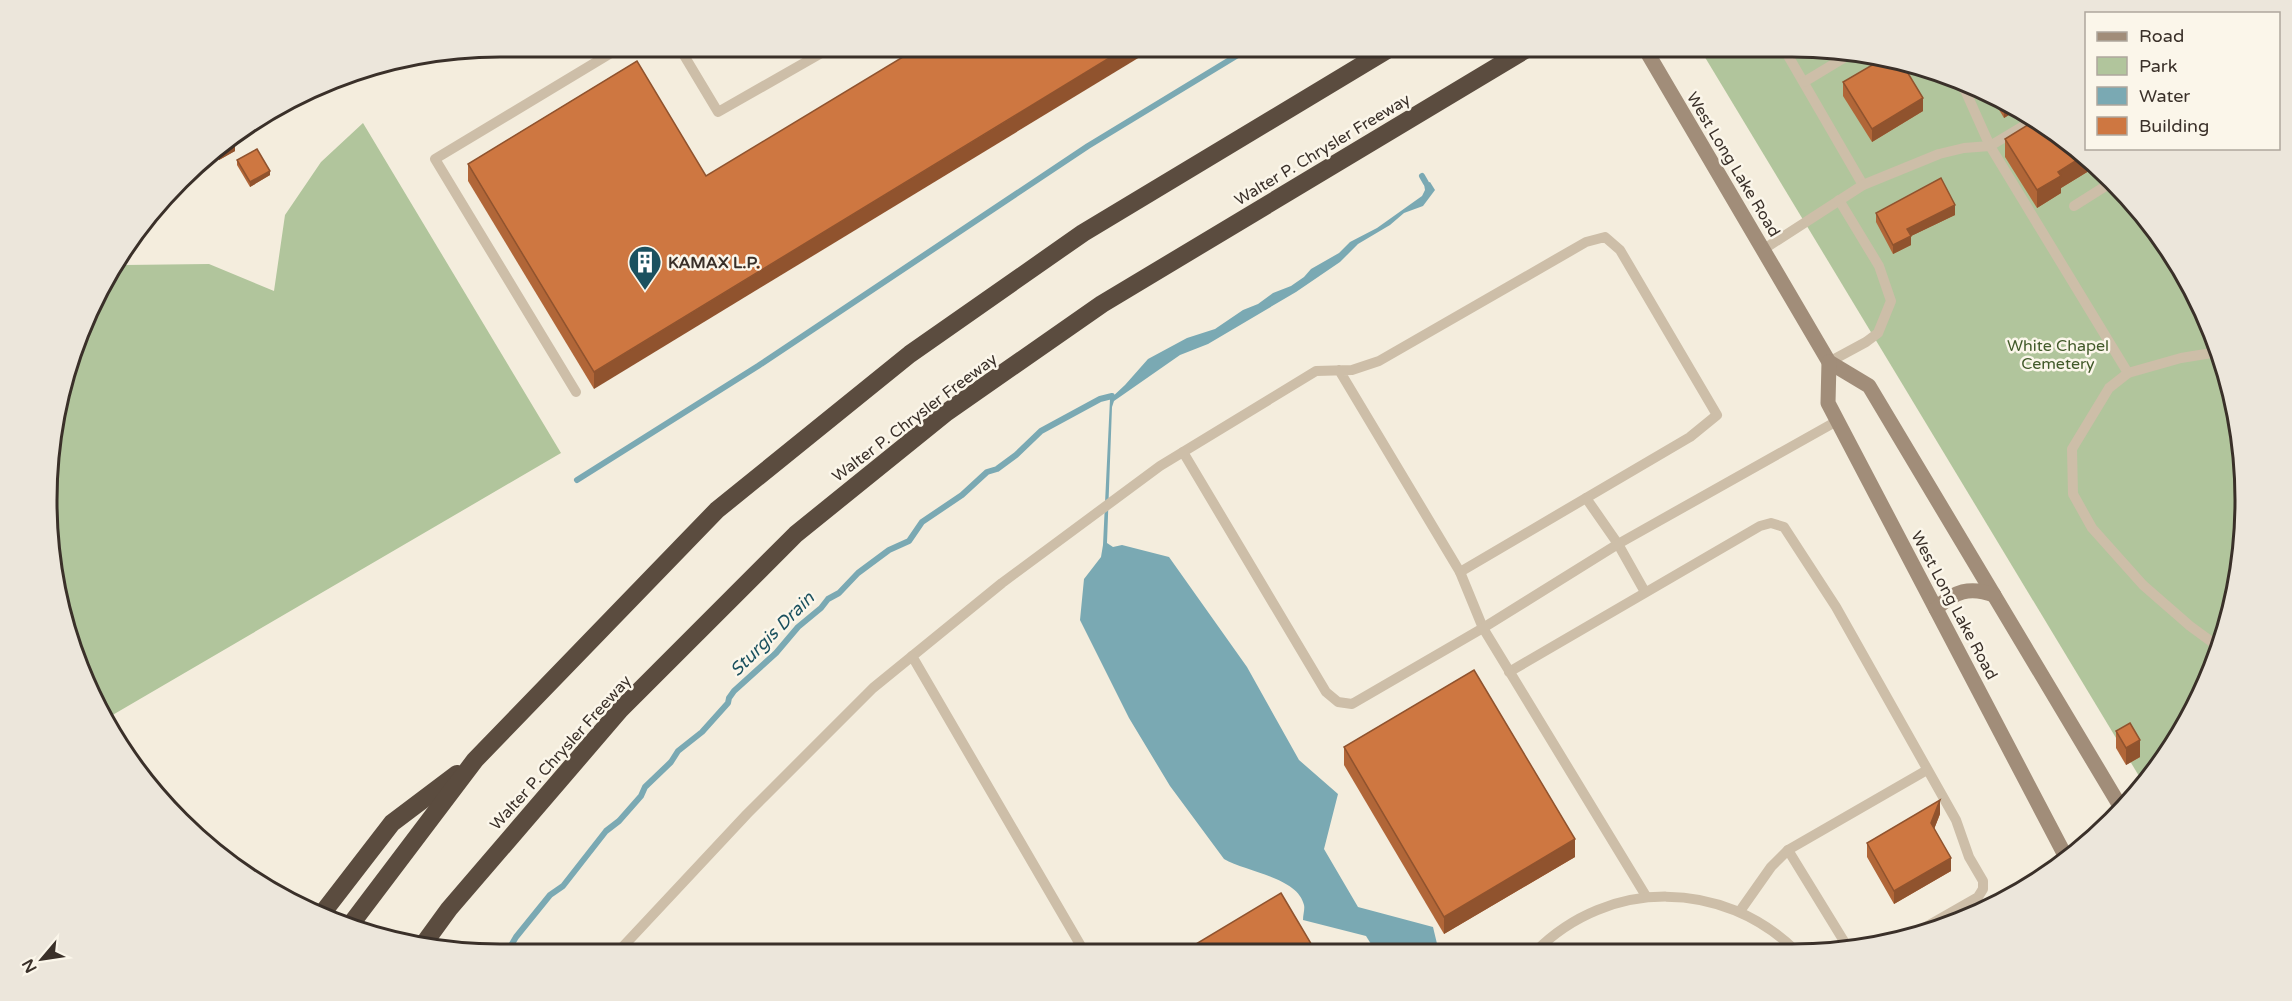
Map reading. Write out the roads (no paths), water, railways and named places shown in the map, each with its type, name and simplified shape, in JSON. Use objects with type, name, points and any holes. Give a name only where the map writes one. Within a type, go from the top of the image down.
[{"type":"highway","points":[[355,919],[475,760],[717,510],[910,354],[1083,232],[1374,57]]},
{"type":"highway","name":"Walter P. Chrysler Freeway","points":[[428,937],[456,900],[620,710],[796,534],[813,520],[947,412],[1102,304],[1512,57]]},
{"type":"highway","points":[[326,908],[392,823],[475,760]]},
{"type":"main road","name":"West Long Lake Road","points":[[1651,57],[1829,362],[1869,386],[2117,801]]},
{"type":"main road","name":"West Long Lake Road","points":[[1829,362],[1827,403],[2063,851]]},
{"type":"main road","points":[[1936,609],[1957,592],[1969,589],[1994,595]]},
{"type":"main road","points":[[2054,834],[2068,846]]},
{"type":"lane","points":[[576,392],[435,159],[603,57]]},
{"type":"lane","points":[[686,57],[718,112],[813,57]]},
{"type":"lane","points":[[1789,57],[1863,185]]},
{"type":"lane","points":[[1804,82],[1840,60]]},
{"type":"lane","points":[[1971,95],[1990,146],[2128,373]]},
{"type":"lane","points":[[1764,249],[1863,185],[1939,154],[1964,148],[1990,146],[2026,124]]},
{"type":"lane","points":[[2074,206],[2105,187]]},
{"type":"lane","points":[[1829,362],[1878,333],[1891,301],[1879,266],[1839,200]]},
{"type":"lane","points":[[625,944],[747,814],[873,688],[1002,583],[1070,532],[1183,452],[1316,370],[1352,370],[1379,361],[1587,242],[1605,237],[1620,250],[1717,415],[1690,437],[1460,572]]},
{"type":"lane","points":[[2209,353],[2181,358],[2128,373],[2109,388],[2072,449],[2073,494],[2092,528],[2143,585],[2212,641]]},
{"type":"lane","points":[[1339,370],[1460,572],[1483,628],[1646,896]]},
{"type":"lane","points":[[1183,452],[1326,692],[1338,702],[1352,704],[1483,628],[1618,544],[1837,421]]},
{"type":"lane","points":[[1586,498],[1618,544],[1645,592]]},
{"type":"lane","points":[[1509,672],[1760,526],[1771,523],[1784,527],[1836,607],[1956,820],[1969,857],[1983,881],[1983,889],[1978,897],[1945,916]]},
{"type":"lane","points":[[912,656],[1080,944]]},
{"type":"lane","points":[[1740,912],[1771,867],[1788,850],[1927,770]]},
{"type":"lane","points":[[1788,850],[1844,941]]},
{"type":"lane","points":[[1544,944],[1587,915],[1611,904],[1646,896],[1680,896],[1740,912],[1778,933],[1789,944]]},
{"type":"water","points":[[1430,182],[1435,190],[1423,206],[1404,213],[1390,225],[1358,244],[1340,262],[1296,292],[1208,344],[1180,355],[1114,401],[1112,407],[1107,543],[1113,547],[1122,545],[1169,557],[1247,667],[1299,760],[1338,794],[1324,849],[1358,907],[1433,927],[1437,944],[1371,944],[1366,936],[1303,920],[1304,907],[1300,896],[1292,888],[1270,876],[1224,859],[1170,786],[1129,718],[1080,620],[1084,579],[1101,557],[1103,545],[1110,399],[1148,359],[1187,338],[1215,329],[1273,293],[1291,286],[1311,269],[1339,253],[1350,242],[1377,228],[1422,196],[1425,190],[1424,184]]},
{"type":"waterway","points":[[577,480],[758,366],[1088,146],[1235,57]]},
{"type":"waterway","name":"Sturgis Drain","points":[[1422,176],[1426,183]]},
{"type":"waterway","name":"Sturgis Drain","points":[[512,944],[550,895],[563,886],[606,831],[619,821],[641,796],[645,787],[671,762],[678,751],[702,732],[728,703],[734,691],[776,653],[798,627],[821,608],[828,599],[839,593],[858,573],[889,550],[909,541],[922,522],[962,495],[987,472],[997,469],[1016,455],[1041,431],[1100,399],[1112,396]]},
{"type":"place","name":"KAMAX L.P.","points":[[645,291]]},
{"type":"park label","name":"White Chapel Cemetery","points":[[2058,354]]}]
